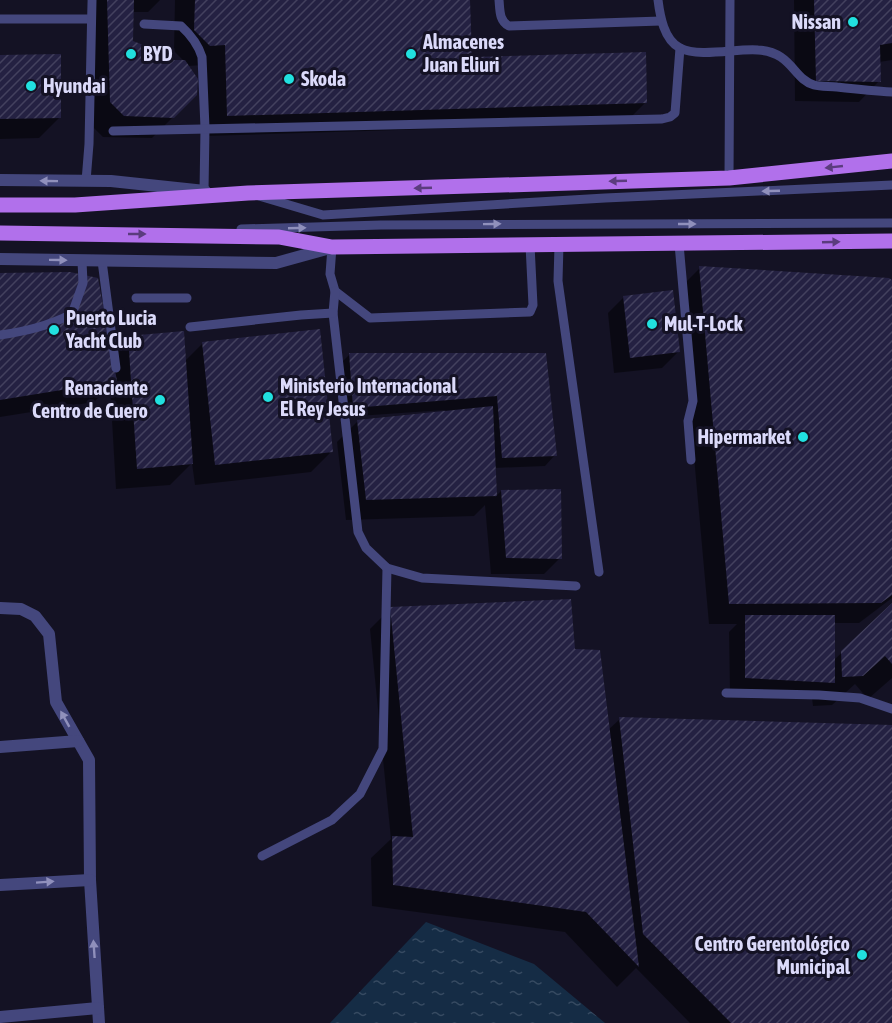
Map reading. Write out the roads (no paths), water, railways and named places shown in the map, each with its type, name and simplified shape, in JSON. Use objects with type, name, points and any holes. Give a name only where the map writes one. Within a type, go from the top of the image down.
[{"type":"main road","points":[[0,205],[75,206],[241,194],[729,178],[892,161]]},
{"type":"main road","points":[[0,233],[279,237],[332,247],[885,241]]},
{"type":"street","points":[[0,180],[111,181],[241,194]]},
{"type":"street","points":[[885,241],[892,247]]},
{"type":"street","points":[[0,259],[276,263],[332,247]]},
{"type":"street","points":[[0,608],[21,609],[34,616],[49,634],[56,702],[89,760],[90,880],[99,1023]]},
{"type":"street","points":[[0,747],[78,741]]},
{"type":"street","points":[[0,885],[90,880]]},
{"type":"street","points":[[0,1017],[98,1008]]},
{"type":"lane","points":[[86,181],[92,0]]},
{"type":"lane","points":[[499,0],[501,18],[509,26],[660,21]]},
{"type":"lane","points":[[658,0],[660,21],[670,39],[680,48],[730,52],[759,50],[781,56],[812,85],[892,93]]},
{"type":"lane","points":[[729,178],[730,0]]},
{"type":"lane","points":[[0,19],[91,19]]},
{"type":"lane","points":[[144,24],[181,26],[195,41],[202,57],[205,128],[204,191]]},
{"type":"lane","points":[[113,131],[670,117],[675,113],[680,48]]},
{"type":"lane","points":[[241,194],[322,215],[605,198],[892,185]]},
{"type":"lane","points":[[176,234],[213,230],[381,225],[892,223]]},
{"type":"lane","points":[[679,244],[693,401],[688,421],[691,460]]},
{"type":"lane","points":[[335,291],[370,318],[525,314],[530,312],[533,305],[530,245]]},
{"type":"lane","points":[[559,245],[558,281],[599,572]]},
{"type":"lane","points":[[332,247],[330,274],[335,291],[333,314],[358,532],[366,548],[387,568],[422,578],[576,586]]},
{"type":"lane","points":[[0,334],[33,330],[72,314],[83,283],[82,261]]},
{"type":"lane","points":[[102,261],[116,368]]},
{"type":"lane","points":[[136,298],[187,298]]},
{"type":"lane","points":[[190,327],[301,315],[333,314]]},
{"type":"lane","points":[[262,856],[333,820],[360,794],[383,749],[387,568]]},
{"type":"lane","points":[[726,693],[860,698],[892,709]]},
{"type":"water","points":[[426,922],[534,964],[605,1023],[330,1023]]},
{"type":"place","name":"Nissan","points":[[853,22]]},
{"type":"place","name":"BYD","points":[[131,54]]},
{"type":"place","name":"Almacenes Juan Eliuri","points":[[411,54]]},
{"type":"place","name":"Skoda","points":[[289,79]]},
{"type":"place","name":"Hyundai","points":[[31,86]]},
{"type":"place","name":"Mul-T-Lock","points":[[652,324]]},
{"type":"place","name":"Puerto Lucia Yacht Club","points":[[54,330]]},
{"type":"place","name":"Ministerio Internacional El Rey Jesus","points":[[268,397]]},
{"type":"place","name":"Renaciente Centro de Cuero","points":[[160,400]]},
{"type":"place","name":"Hipermarket","points":[[803,437]]},
{"type":"place","name":"Centro Gerentológico Municipal","points":[[862,955]]}]
